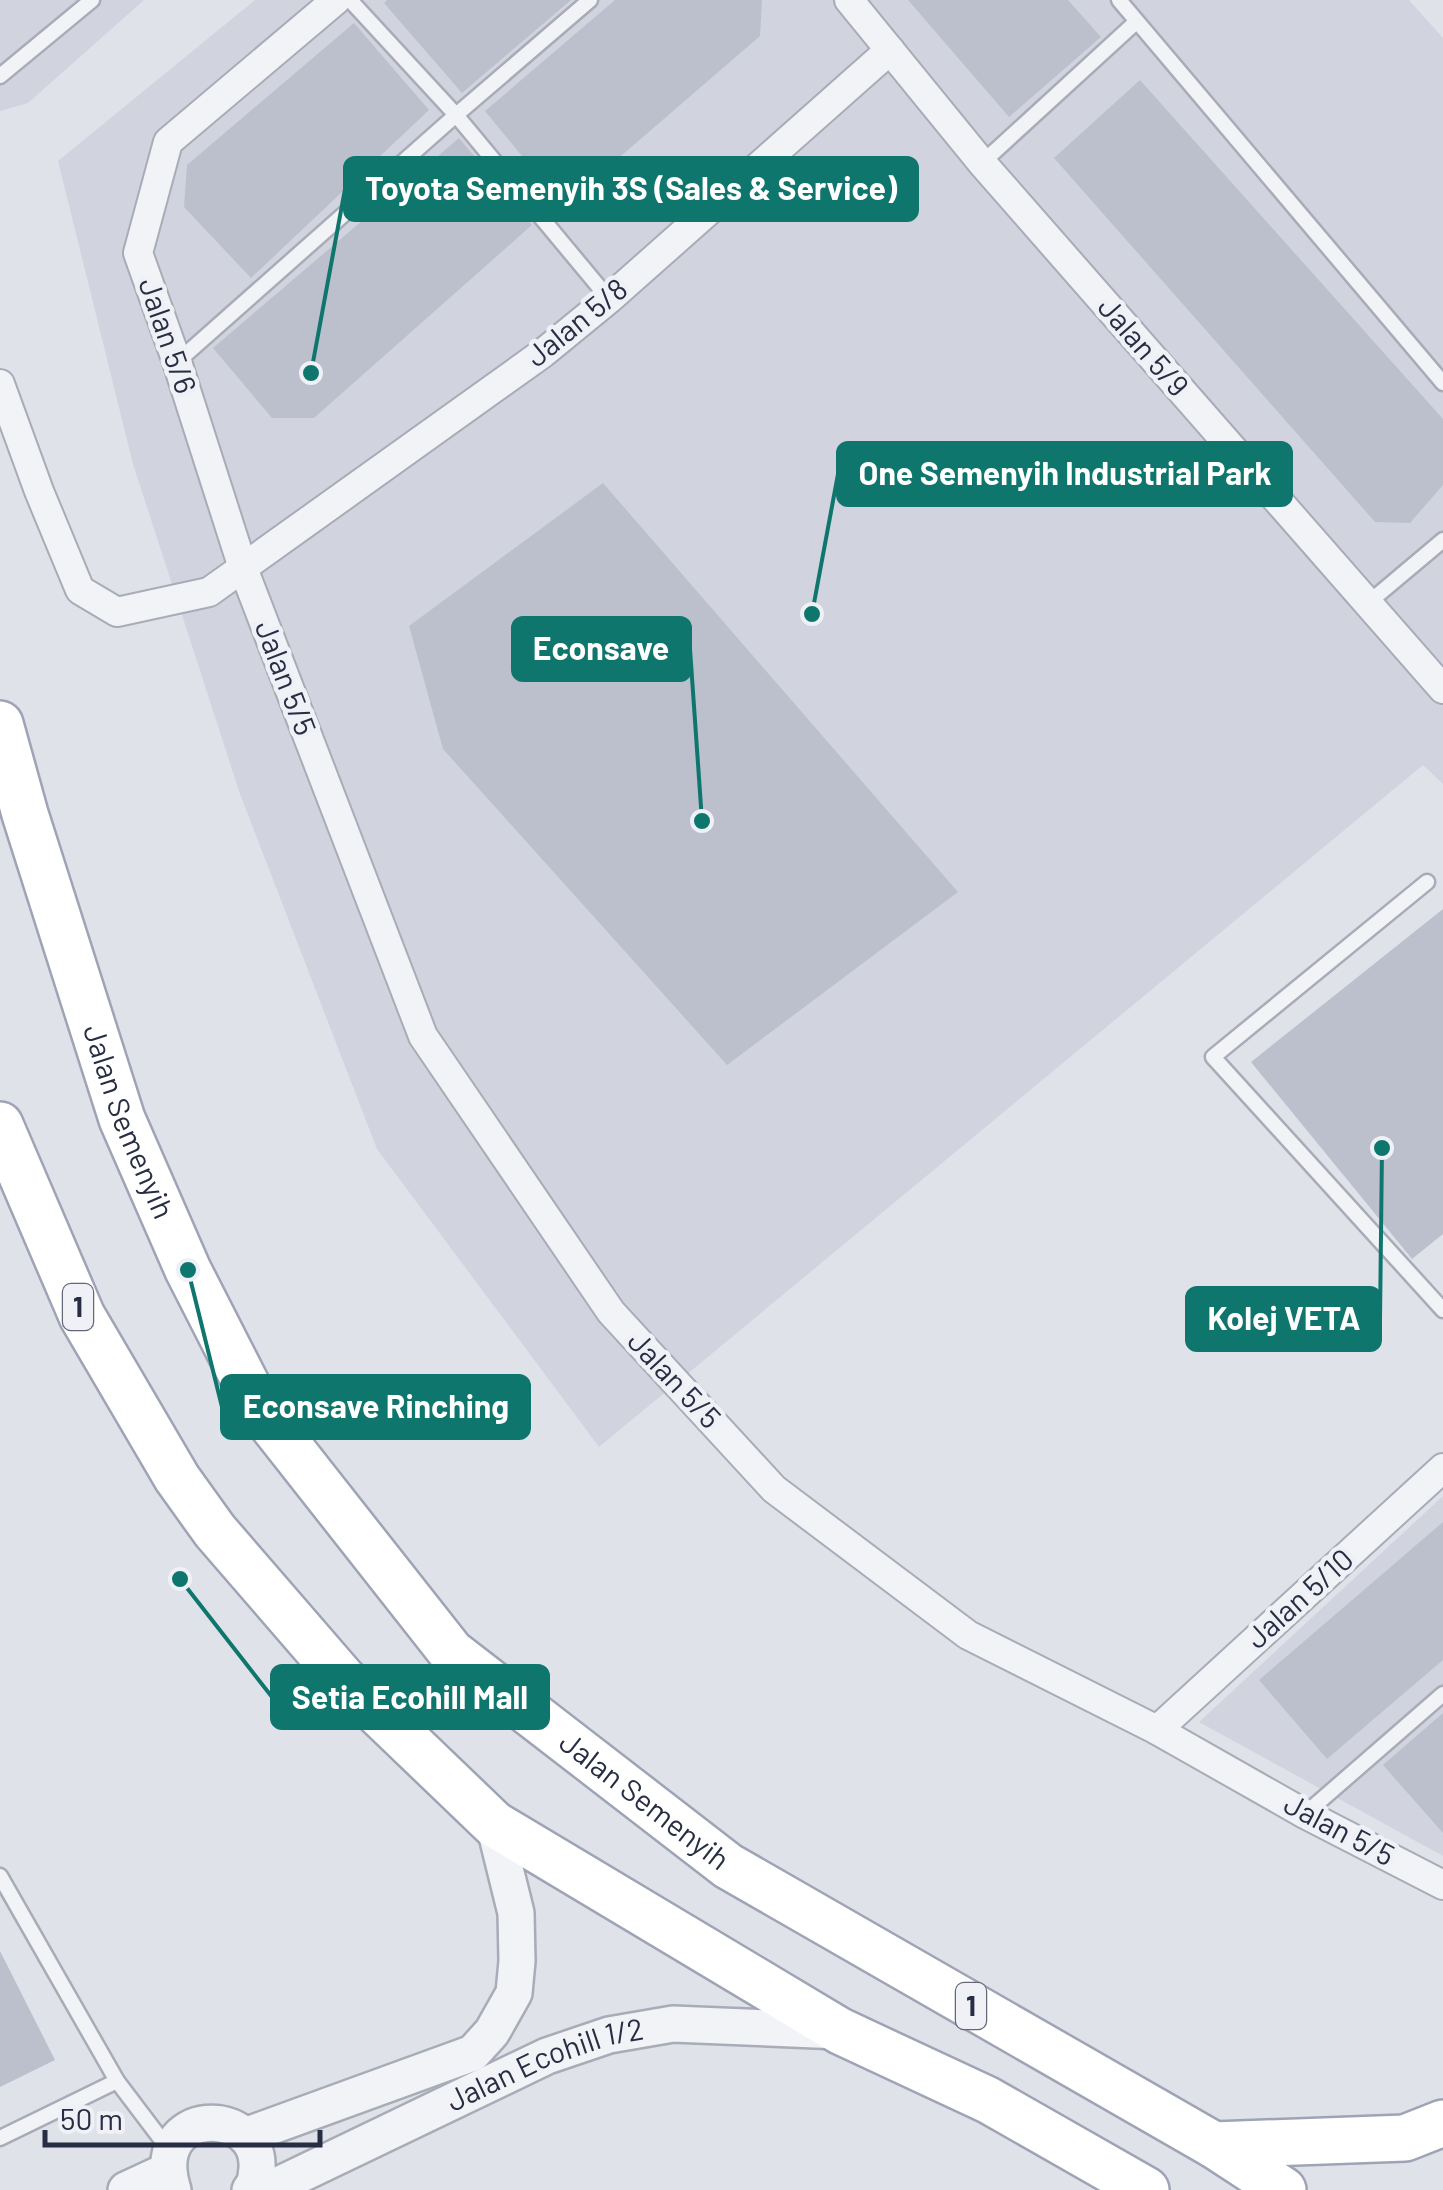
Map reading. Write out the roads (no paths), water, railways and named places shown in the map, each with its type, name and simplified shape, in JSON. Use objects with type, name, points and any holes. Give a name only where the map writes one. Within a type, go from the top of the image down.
[{"type":"main road","name":"Jalan Semenyih","points":[[0,724],[12,806],[122,1119],[196,1288],[258,1407],[452,1652],[728,1866],[1214,2145],[1283,2190]]},
{"type":"main road","name":"1","points":[[0,1125],[82,1316],[178,1478],[215,1531],[342,1679],[494,1824]]},
{"type":"main road","points":[[494,1824],[840,2031],[988,2100],[1146,2190]]},
{"type":"main road","points":[[1214,2145],[1406,2138],[1443,2122]]},
{"type":"street","name":"Jalan 5/6","points":[[243,568],[178,362],[138,253],[168,142],[336,0]]},
{"type":"street","name":"Jalan 5/9","points":[[850,0],[982,163],[1443,689]]},
{"type":"street","name":"Jalan 5/8","points":[[0,384],[80,590],[118,612],[208,592],[543,353],[890,50]]},
{"type":"street","name":"Jalan 5/5","points":[[243,568],[423,1036],[611,1312],[774,1489],[968,1635],[1156,1730],[1305,1814],[1443,1885]]},
{"type":"street","name":"Jalan 5/10","points":[[1156,1730],[1443,1468]]},
{"type":"street","name":"Jalan Ecohill 1/2","points":[[245,2136],[474,2052],[492,2032],[514,1993],[518,1961],[516,1913],[494,1824]]},
{"type":"street","name":"Jalan Ecohill 1/2","points":[[268,2190],[548,2056],[608,2035],[674,2024],[840,2031]]},
{"type":"street","points":[[126,2190],[170,2171],[181,2134],[198,2124],[224,2123],[245,2136],[258,2158],[256,2183],[250,2190]]},
{"type":"lane","points":[[0,76],[92,0]]},
{"type":"lane","points":[[350,0],[456,115],[609,299]]},
{"type":"lane","points":[[178,362],[590,0]]},
{"type":"lane","points":[[1119,0],[1443,384]]},
{"type":"lane","points":[[982,163],[1136,22]]},
{"type":"lane","points":[[1367,604],[1443,540]]},
{"type":"lane","points":[[1428,882],[1214,1057],[1443,1309]]},
{"type":"lane","points":[[1305,1814],[1443,1694]]},
{"type":"lane","points":[[0,1876],[170,2171]]},
{"type":"lane","points":[[0,2138],[118,2081]]},
{"type":"place","name":"Toyota Semenyih 3S (Sales & Service)","points":[[311,373]]},
{"type":"place","name":"One Semenyih Industrial Park","points":[[812,614]]},
{"type":"place","name":"Econsave","points":[[702,821]]},
{"type":"place","name":"Kolej VETA","points":[[1382,1148]]},
{"type":"place","name":"Econsave Rinching","points":[[188,1270]]},
{"type":"place","name":"Setia Ecohill Mall","points":[[180,1579]]}]
